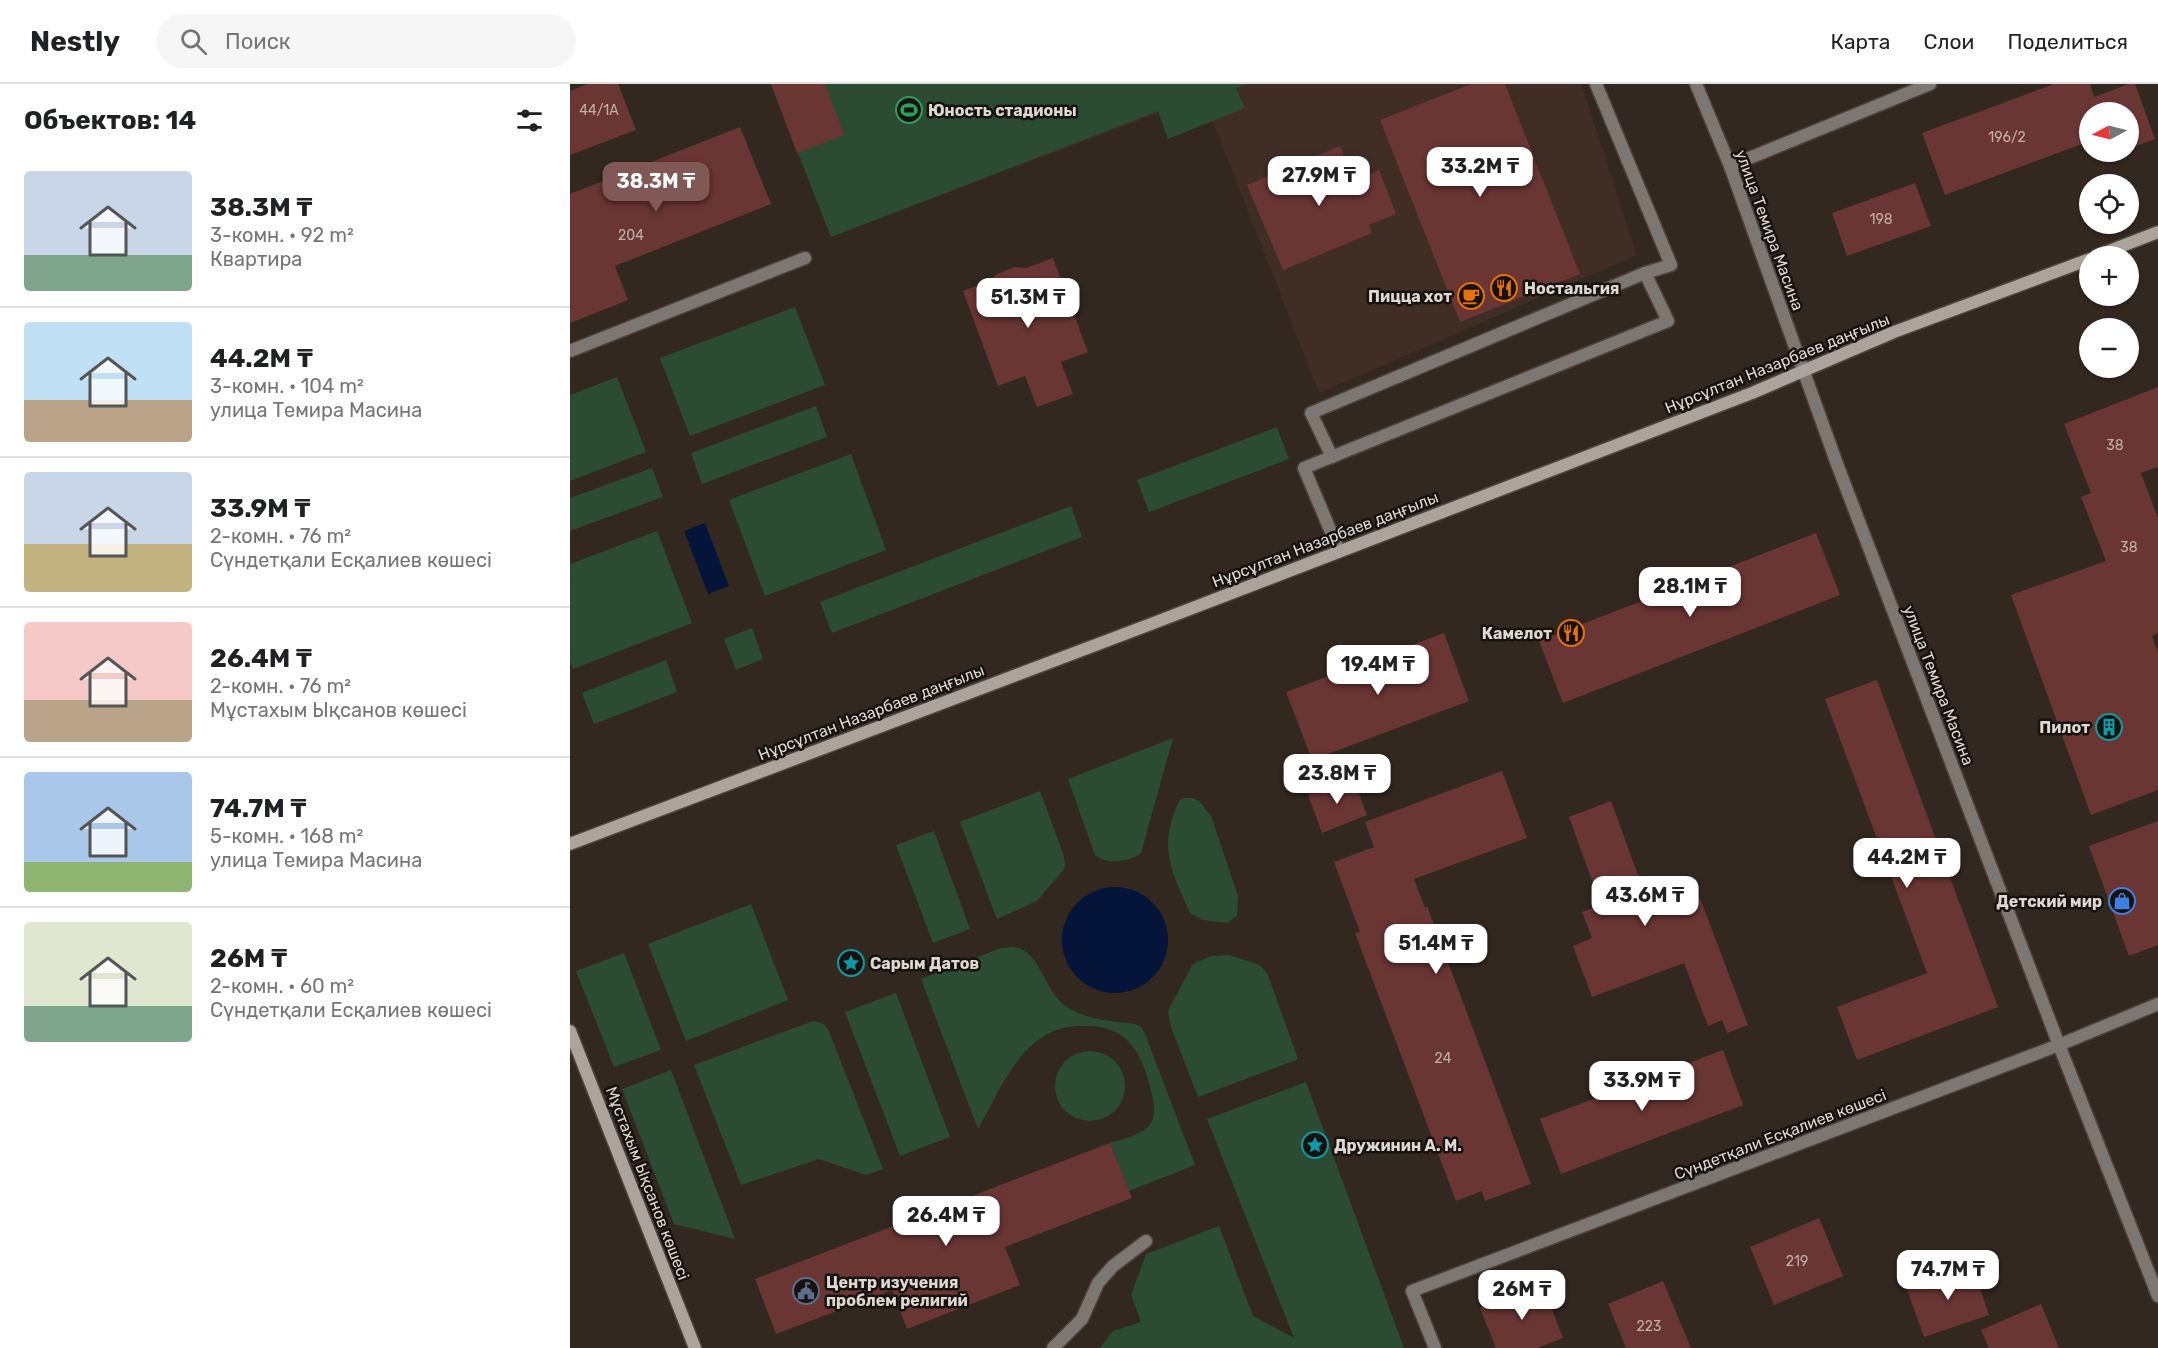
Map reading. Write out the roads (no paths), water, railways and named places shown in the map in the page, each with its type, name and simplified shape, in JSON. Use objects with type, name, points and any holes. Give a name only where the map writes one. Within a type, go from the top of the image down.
[{"type":"main road","points":[[2122,246],[2158,232]]},
{"type":"main road","name":"Нұрсұлтан Назарбаев даңғылы","points":[[570,844],[1741,398],[1894,332],[2079,263]]},
{"type":"main road","name":"Мұстахым Ықсанов көшесі","points":[[570,1031],[695,1348]]},
{"type":"street","points":[[1332,457],[1311,413],[1645,273],[1671,265],[1596,84]]},
{"type":"street","name":"улица Темира Масина","points":[[1696,84],[1730,166],[1841,475],[2059,1045],[2158,1296]]},
{"type":"street","points":[[1730,166],[1930,84]]},
{"type":"street","points":[[570,351],[805,258]]},
{"type":"street","points":[[1339,551],[1304,468],[1668,321],[1645,273]]},
{"type":"street","name":"Сүндетқали Есқалиев көшесі","points":[[1435,1348],[1412,1291],[2059,1045],[2158,1004]]},
{"type":"street","points":[[1053,1348],[1082,1319],[1098,1283],[1113,1266],[1146,1241]]},
{"type":"water","points":[[705,523],[729,586],[708,594],[684,531]]},
{"type":"water","points":[[1115,887],[1135,891],[1153,902],[1164,920],[1168,940],[1164,960],[1153,978],[1135,989],[1115,993],[1095,989],[1077,978],[1066,960],[1062,940],[1066,920],[1077,902],[1095,891]]},
{"type":"place","name":"Юность стадионы","points":[[909,110]]},
{"type":"place","name":"Ностальгия","points":[[1504,288]]},
{"type":"place","name":"Пицца хот","points":[[1471,296]]},
{"type":"place","name":"Камелот","points":[[1571,633]]},
{"type":"place","name":"Пилот","points":[[2109,727]]},
{"type":"place","name":"Детский мир","points":[[2122,901]]},
{"type":"place","name":"Сарым Датов","points":[[851,963]]},
{"type":"place","name":"Дружинин А. М.","points":[[1315,1145]]},
{"type":"place","name":"Центр изучения проблем религий","points":[[806,1291]]}]
